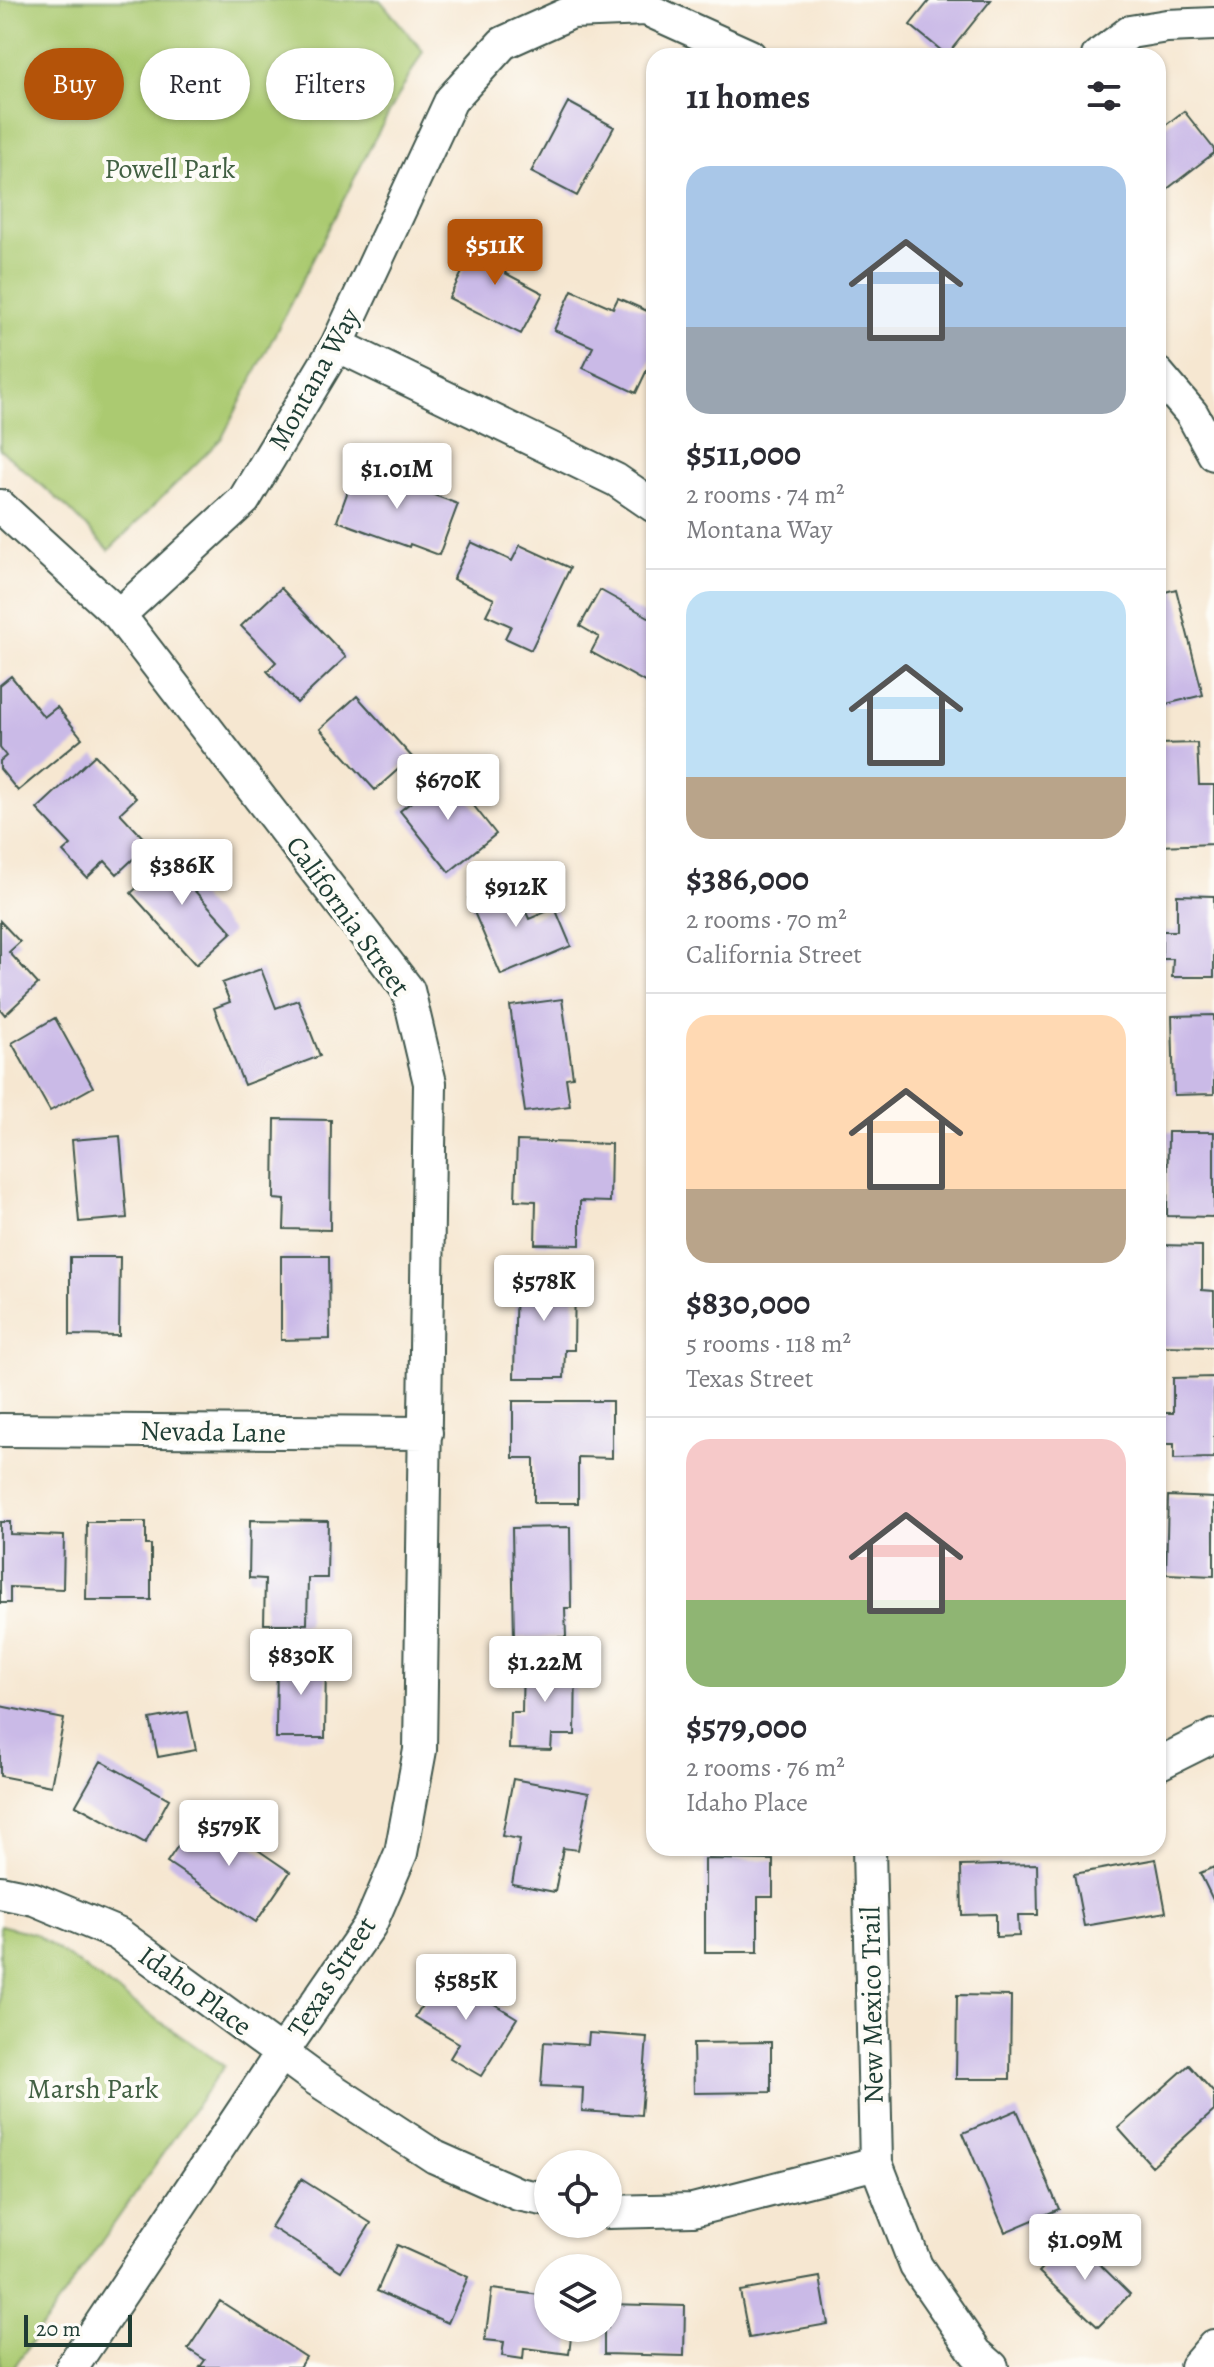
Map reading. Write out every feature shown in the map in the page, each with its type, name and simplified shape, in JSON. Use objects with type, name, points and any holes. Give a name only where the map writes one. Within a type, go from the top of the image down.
[{"type":"street","name":"Montana Way","points":[[119,615],[244,500],[337,345],[451,100],[503,43],[572,12],[646,9],[732,48]]},
{"type":"street","points":[[1109,48],[1130,32],[1167,26],[1214,24]]},
{"type":"street","points":[[337,345],[616,480],[646,501]]},
{"type":"street","points":[[1166,383],[1192,414],[1214,454]]},
{"type":"street","name":"California Street","points":[[0,506],[119,615],[408,990],[430,1083],[426,1433]]},
{"type":"street","name":"Nevada Lane","points":[[0,1430],[426,1433]]},
{"type":"street","name":"Texas Street","points":[[72,2367],[370,1925],[401,1853],[420,1750],[426,1433]]},
{"type":"street","points":[[1166,1760],[1214,1736]]},
{"type":"street","name":"New Mexico Trail","points":[[869,1856],[876,2163],[916,2266],[976,2353],[992,2367]]},
{"type":"street","name":"Idaho Place","points":[[0,1892],[34,1899],[118,1934],[281,2054],[435,2157],[518,2194],[534,2197]]},
{"type":"street","points":[[622,2212],[693,2210],[876,2163]]},
{"type":"street","points":[[1196,2367],[1214,2346]]},
{"type":"green space","name":"Powell Park","points":[[0,0],[380,0],[423,51],[394,104],[394,48],[266,48],[266,120],[385,120],[222,438],[109,550],[70,510],[0,449]]},
{"type":"green space","name":"Marsh Park","points":[[0,1925],[35,1934],[224,2066],[14,2367],[0,2367]]},
{"type":"building","points":[[930,0],[991,0],[953,48],[938,48],[910,25]]},
{"type":"building","points":[[568,102],[614,127],[577,196],[531,172]]},
{"type":"building","points":[[1184,111],[1214,153],[1166,190],[1166,125]]},
{"type":"building","points":[[481,235],[516,253],[505,273],[543,293],[521,334],[449,298]]},
{"type":"building","points":[[572,290],[613,308],[618,298],[646,310],[646,372],[636,393],[583,368],[593,347],[554,330]]},
{"type":"building","points":[[357,466],[458,504],[439,555],[337,521]]},
{"type":"building","points":[[471,542],[512,561],[520,545],[570,568],[531,650],[505,638],[511,626],[486,615],[494,599],[453,579]]},
{"type":"building","points":[[281,588],[346,657],[297,703],[267,671],[276,662],[241,626]]},
{"type":"building","points":[[1176,589],[1203,695],[1166,704],[1166,592]]},
{"type":"building","points":[[600,590],[646,616],[646,683],[591,652],[599,637],[580,626]]},
{"type":"building","points":[[11,676],[44,717],[57,707],[82,738],[18,791],[0,769],[0,761],[6,756],[0,748],[0,685]]},
{"type":"building","points":[[357,696],[412,757],[375,790],[320,729]]},
{"type":"building","points":[[1197,743],[1199,785],[1214,785],[1214,844],[1166,846],[1166,744]]},
{"type":"building","points":[[95,755],[136,798],[120,813],[149,844],[117,874],[105,861],[87,878],[63,852],[71,845],[37,809]]},
{"type":"building","points":[[448,773],[496,834],[449,872],[400,811]]},
{"type":"building","points":[[181,848],[206,877],[193,889],[232,932],[196,965],[131,893]]},
{"type":"building","points":[[512,880],[529,919],[555,908],[571,946],[501,975],[468,898]]},
{"type":"building","points":[[1177,895],[1214,896],[1214,977],[1172,977],[1173,959],[1166,959],[1166,931],[1177,931]]},
{"type":"building","points":[[0,921],[20,942],[9,952],[38,984],[5,1015],[0,1009]]},
{"type":"building","points":[[261,969],[276,1008],[298,1000],[320,1056],[244,1085],[214,1008],[230,1002],[222,983]]},
{"type":"building","points":[[562,999],[573,1077],[566,1078],[570,1106],[525,1112],[510,1006]]},
{"type":"building","points":[[1214,1015],[1214,1094],[1174,1095],[1172,1016]]},
{"type":"building","points":[[55,1018],[93,1087],[50,1111],[12,1043]]},
{"type":"building","points":[[275,1119],[331,1120],[330,1230],[284,1229],[285,1200],[274,1199]]},
{"type":"building","points":[[1168,1132],[1214,1132],[1214,1217],[1167,1216]]},
{"type":"building","points":[[120,1136],[127,1218],[79,1222],[72,1140]]},
{"type":"building","points":[[517,1141],[611,1144],[610,1202],[580,1201],[580,1245],[535,1244],[536,1201],[515,1200]]},
{"type":"building","points":[[1166,1245],[1202,1246],[1202,1290],[1214,1291],[1214,1347],[1166,1346]]},
{"type":"building","points":[[281,1256],[329,1256],[330,1339],[281,1340]]},
{"type":"building","points":[[70,1257],[120,1257],[119,1336],[70,1335]]},
{"type":"building","points":[[516,1271],[575,1272],[574,1350],[565,1350],[564,1378],[514,1378]]},
{"type":"building","points":[[1214,1377],[1214,1458],[1174,1459],[1174,1444],[1166,1444],[1166,1413],[1173,1413],[1173,1378]]},
{"type":"building","points":[[513,1401],[612,1401],[612,1458],[578,1457],[578,1503],[534,1503],[534,1458],[513,1458]]},
{"type":"building","points":[[1168,1496],[1214,1498],[1214,1576],[1166,1574]]},
{"type":"building","points":[[250,1520],[328,1521],[327,1578],[308,1578],[307,1624],[264,1624],[265,1579],[249,1578]]},
{"type":"building","points":[[0,1522],[10,1522],[10,1534],[64,1536],[63,1589],[10,1587],[10,1603],[0,1603]]},
{"type":"building","points":[[87,1522],[146,1522],[146,1545],[151,1545],[151,1600],[86,1600]]},
{"type":"building","points":[[570,1527],[571,1608],[565,1608],[566,1637],[514,1638],[512,1528]]},
{"type":"building","points":[[277,1656],[326,1656],[325,1738],[276,1738]]},
{"type":"building","points":[[523,1659],[576,1660],[575,1735],[552,1735],[551,1750],[509,1749],[510,1712],[522,1712]]},
{"type":"building","points":[[0,1706],[64,1719],[51,1786],[0,1776]]},
{"type":"building","points":[[188,1712],[196,1750],[158,1757],[150,1719]]},
{"type":"building","points":[[101,1761],[169,1799],[145,1843],[76,1805]]},
{"type":"building","points":[[513,1779],[589,1793],[578,1850],[563,1848],[555,1892],[512,1884],[520,1839],[502,1836]]},
{"type":"building","points":[[197,1818],[218,1833],[223,1826],[290,1872],[256,1922],[167,1862]]},
{"type":"building","points":[[705,1859],[773,1860],[773,1897],[758,1897],[758,1952],[705,1952]]},
{"type":"building","points":[[1156,1859],[1166,1912],[1084,1926],[1074,1874]]},
{"type":"building","points":[[1037,1864],[1038,1915],[1018,1915],[1019,1936],[996,1937],[996,1914],[962,1915],[961,1866]]},
{"type":"building","points":[[1214,1867],[1214,1902],[1200,1873]]},
{"type":"building","points":[[442,1972],[517,2018],[481,2076],[450,2058],[459,2043],[415,2017]]},
{"type":"building","points":[[957,1995],[1011,1996],[1010,2079],[956,2079]]},
{"type":"building","points":[[589,2033],[647,2037],[641,2115],[582,2111],[583,2088],[541,2086],[544,2042],[588,2045]]},
{"type":"building","points":[[771,2042],[771,2092],[694,2093],[693,2043]]},
{"type":"building","points":[[1189,2065],[1214,2093],[1214,2111],[1152,2166],[1118,2128]]},
{"type":"building","points":[[1017,2110],[1059,2209],[1005,2232],[963,2133]]},
{"type":"building","points":[[301,2179],[371,2223],[341,2271],[271,2227]]},
{"type":"building","points":[[1072,2237],[1130,2294],[1098,2327],[1039,2272]]},
{"type":"building","points":[[397,2245],[468,2277],[448,2323],[377,2291]]},
{"type":"building","points":[[820,2277],[828,2324],[749,2338],[740,2291]]},
{"type":"building","points":[[492,2289],[534,2294],[534,2342],[570,2342],[569,2354],[524,2348],[523,2359],[502,2356],[504,2342],[485,2340]]},
{"type":"building","points":[[220,2301],[306,2357],[299,2367],[200,2367],[205,2360],[188,2349]]},
{"type":"building","points":[[622,2304],[685,2306],[684,2356],[604,2354],[604,2342],[622,2342]]}]
